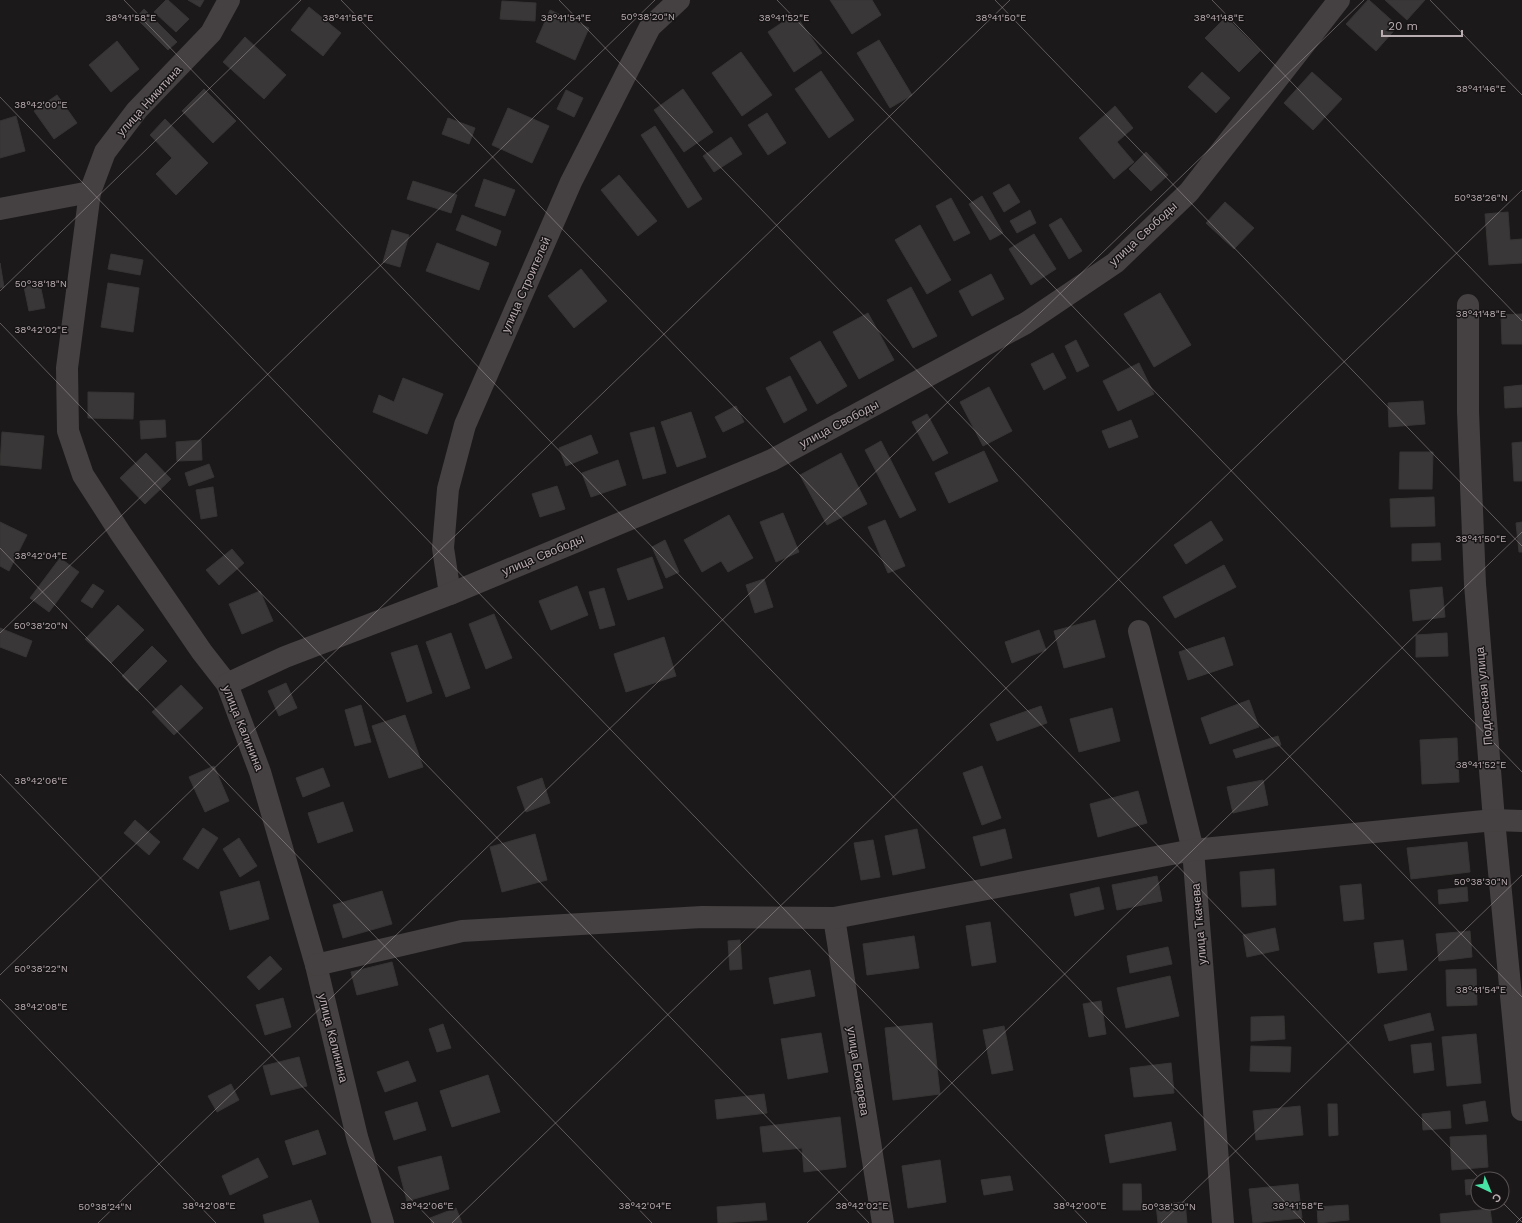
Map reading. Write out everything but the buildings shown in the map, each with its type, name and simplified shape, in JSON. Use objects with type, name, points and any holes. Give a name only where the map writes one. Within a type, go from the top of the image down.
[{"type":"street","name":"улица Никитина","points":[[90,192],[105,152],[137,110],[211,33],[229,0]]},
{"type":"street","name":"улица Строителей","points":[[450,594],[443,548],[448,489],[465,425],[575,175],[650,27],[679,0]]},
{"type":"street","name":"улица Свободы","points":[[227,684],[285,657],[450,594],[772,460],[1026,323],[1115,263],[1189,192],[1339,0]]},
{"type":"street","points":[[0,209],[90,192]]},
{"type":"street","name":"улица Калинина","points":[[90,192],[67,368],[68,431],[83,475],[202,652],[227,684],[260,772],[316,965],[357,1137],[383,1223]]},
{"type":"street","name":"Подлесная улица","points":[[1468,305],[1468,412],[1475,584],[1494,820],[1522,1110]]},
{"type":"street","name":"улица Ткачева","points":[[1139,631],[1193,850],[1223,1223]]},
{"type":"street","points":[[316,965],[462,931],[702,917],[834,918],[1193,850],[1494,820],[1522,821]]},
{"type":"street","name":"улица Бокарева","points":[[834,918],[883,1223]]}]
